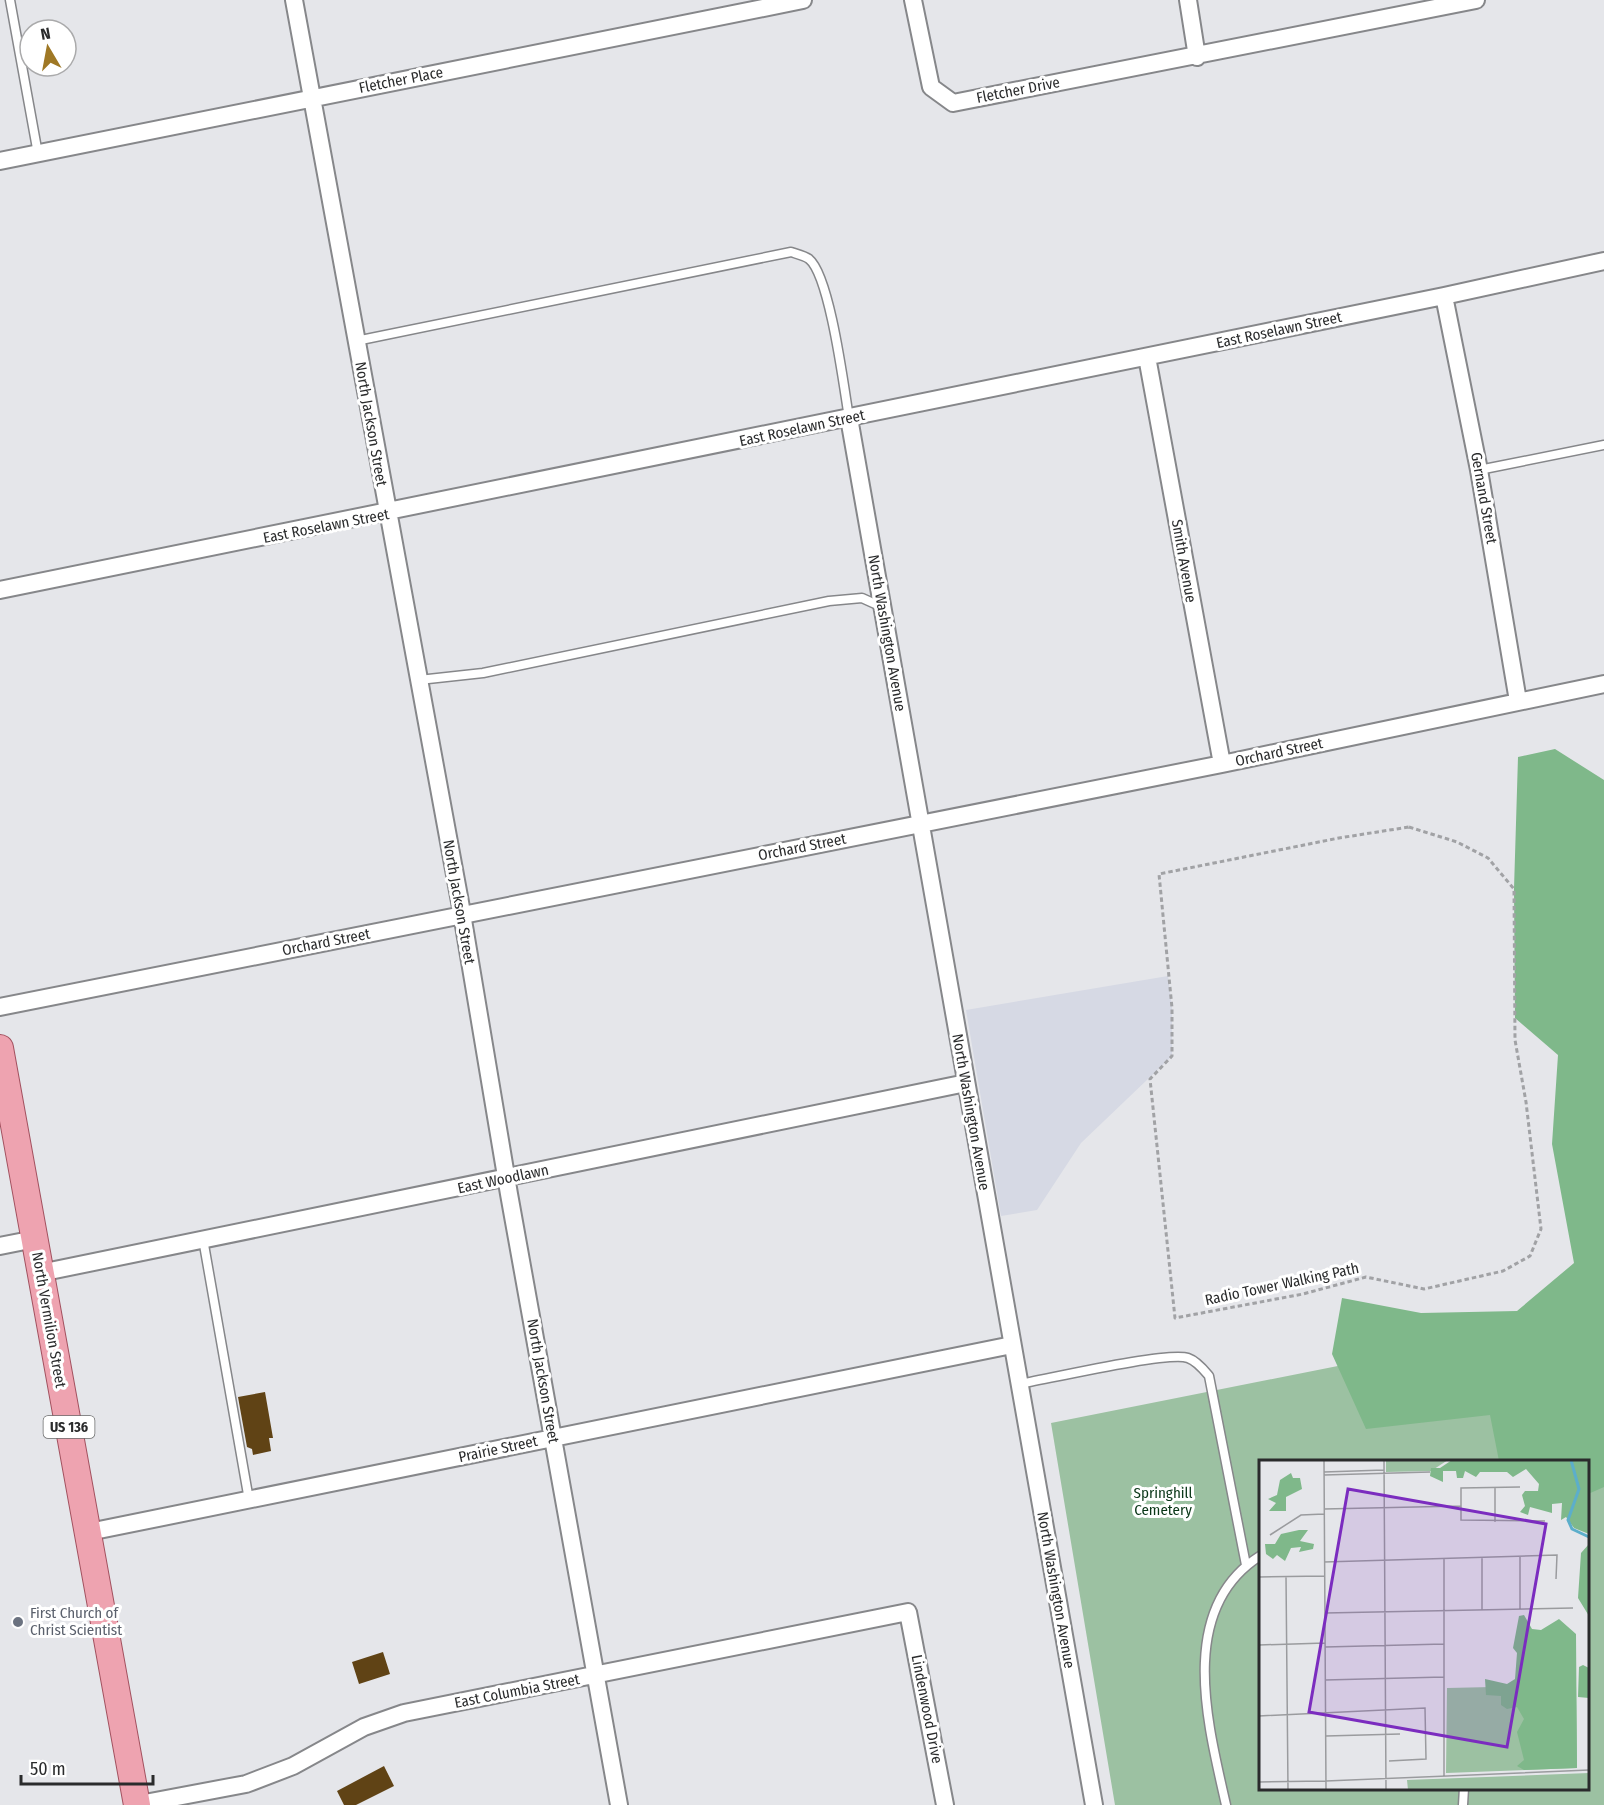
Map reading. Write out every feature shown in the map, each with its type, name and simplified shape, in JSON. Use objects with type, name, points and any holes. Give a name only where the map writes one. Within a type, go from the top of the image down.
[{"type":"main road","name":"North Vermilion Street","points":[[0,1048],[89,1532],[136,1805]]},
{"type":"street","name":"North Jackson Street","points":[[294,0],[462,915],[506,1178],[619,1805]]},
{"type":"street","name":"Fletcher Place","points":[[0,162],[803,0]]},
{"type":"street","name":"Fletcher Drive","points":[[914,0],[931,87],[953,103],[1197,57],[1476,0]]},
{"type":"street","points":[[1188,0],[1197,57]]},
{"type":"street","name":"East Roselawn Street","points":[[0,590],[387,513],[1444,296],[1604,261]]},
{"type":"street","name":"Gernand Street","points":[[1444,296],[1479,470],[1518,701]]},
{"type":"street","name":"Smith Avenue","points":[[1147,357],[1222,764]]},
{"type":"street","name":"North Washington Avenue","points":[[849,418],[1094,1805]]},
{"type":"street","name":"Orchard Street","points":[[0,1007],[1222,764],[1604,684]]},
{"type":"street","name":"East Woodlawn","points":[[40,1274],[966,1083]]},
{"type":"street","points":[[0,1246],[35,1239]]},
{"type":"street","name":"Prairie Street","points":[[89,1532],[1012,1345]]},
{"type":"street","name":"East Columbia Street","points":[[136,1805],[246,1784],[293,1766],[364,1727],[404,1713],[908,1612]]},
{"type":"street","name":"Lindenwood Drive","points":[[908,1612],[945,1805]]},
{"type":"lane","points":[[10,0],[38,154]]},
{"type":"lane","points":[[357,341],[791,252],[810,260],[820,279],[834,331],[849,418]]},
{"type":"lane","points":[[1479,470],[1604,445]]},
{"type":"lane","points":[[418,680],[483,673],[829,601],[862,598],[882,607]]},
{"type":"lane","points":[[203,1239],[249,1501]]},
{"type":"lane","points":[[1019,1384],[1160,1359],[1188,1358],[1200,1366],[1209,1377],[1246,1565]]},
{"type":"lane","points":[[1226,1805],[1211,1738],[1204,1659],[1211,1619],[1221,1596],[1246,1565],[1259,1557]]},
{"type":"lane","points":[[1463,1805],[1464,1790]]},
{"type":"path","name":"Radio Tower Walking Path","points":[[1409,827],[1457,842],[1488,858],[1514,889],[1515,1040],[1526,1102],[1541,1228],[1530,1256],[1503,1270],[1424,1289],[1366,1277],[1303,1294],[1175,1318],[1150,1079],[1172,1056],[1172,1008],[1159,874],[1339,838],[1409,827]]},
{"type":"shaded area","points":[[1168,976],[1172,1008],[1172,1056],[1081,1143],[1037,1210],[1001,1216],[966,1010]]},
{"type":"green space","points":[[1555,749],[1604,780],[1604,1487],[1589,1494],[1589,1460],[1499,1460],[1490,1415],[1366,1429],[1332,1354],[1342,1298],[1421,1313],[1517,1311],[1574,1263],[1552,1144],[1558,1055],[1515,1018],[1514,889],[1518,757]]},
{"type":"green space","name":"Springhill Cemetery","points":[[1604,1313],[1604,1805],[1115,1805],[1051,1423]]},
{"type":"building","points":[[265,1392],[273,1438],[269,1438],[271,1451],[253,1455],[252,1449],[247,1447],[238,1397]]},
{"type":"building","points":[[383,1652],[390,1674],[359,1684],[352,1662]]},
{"type":"building","points":[[384,1766],[394,1786],[356,1805],[344,1805],[337,1791]]},
{"type":"place","name":"First Church of Christ Scientist","points":[[18,1622]]}]
